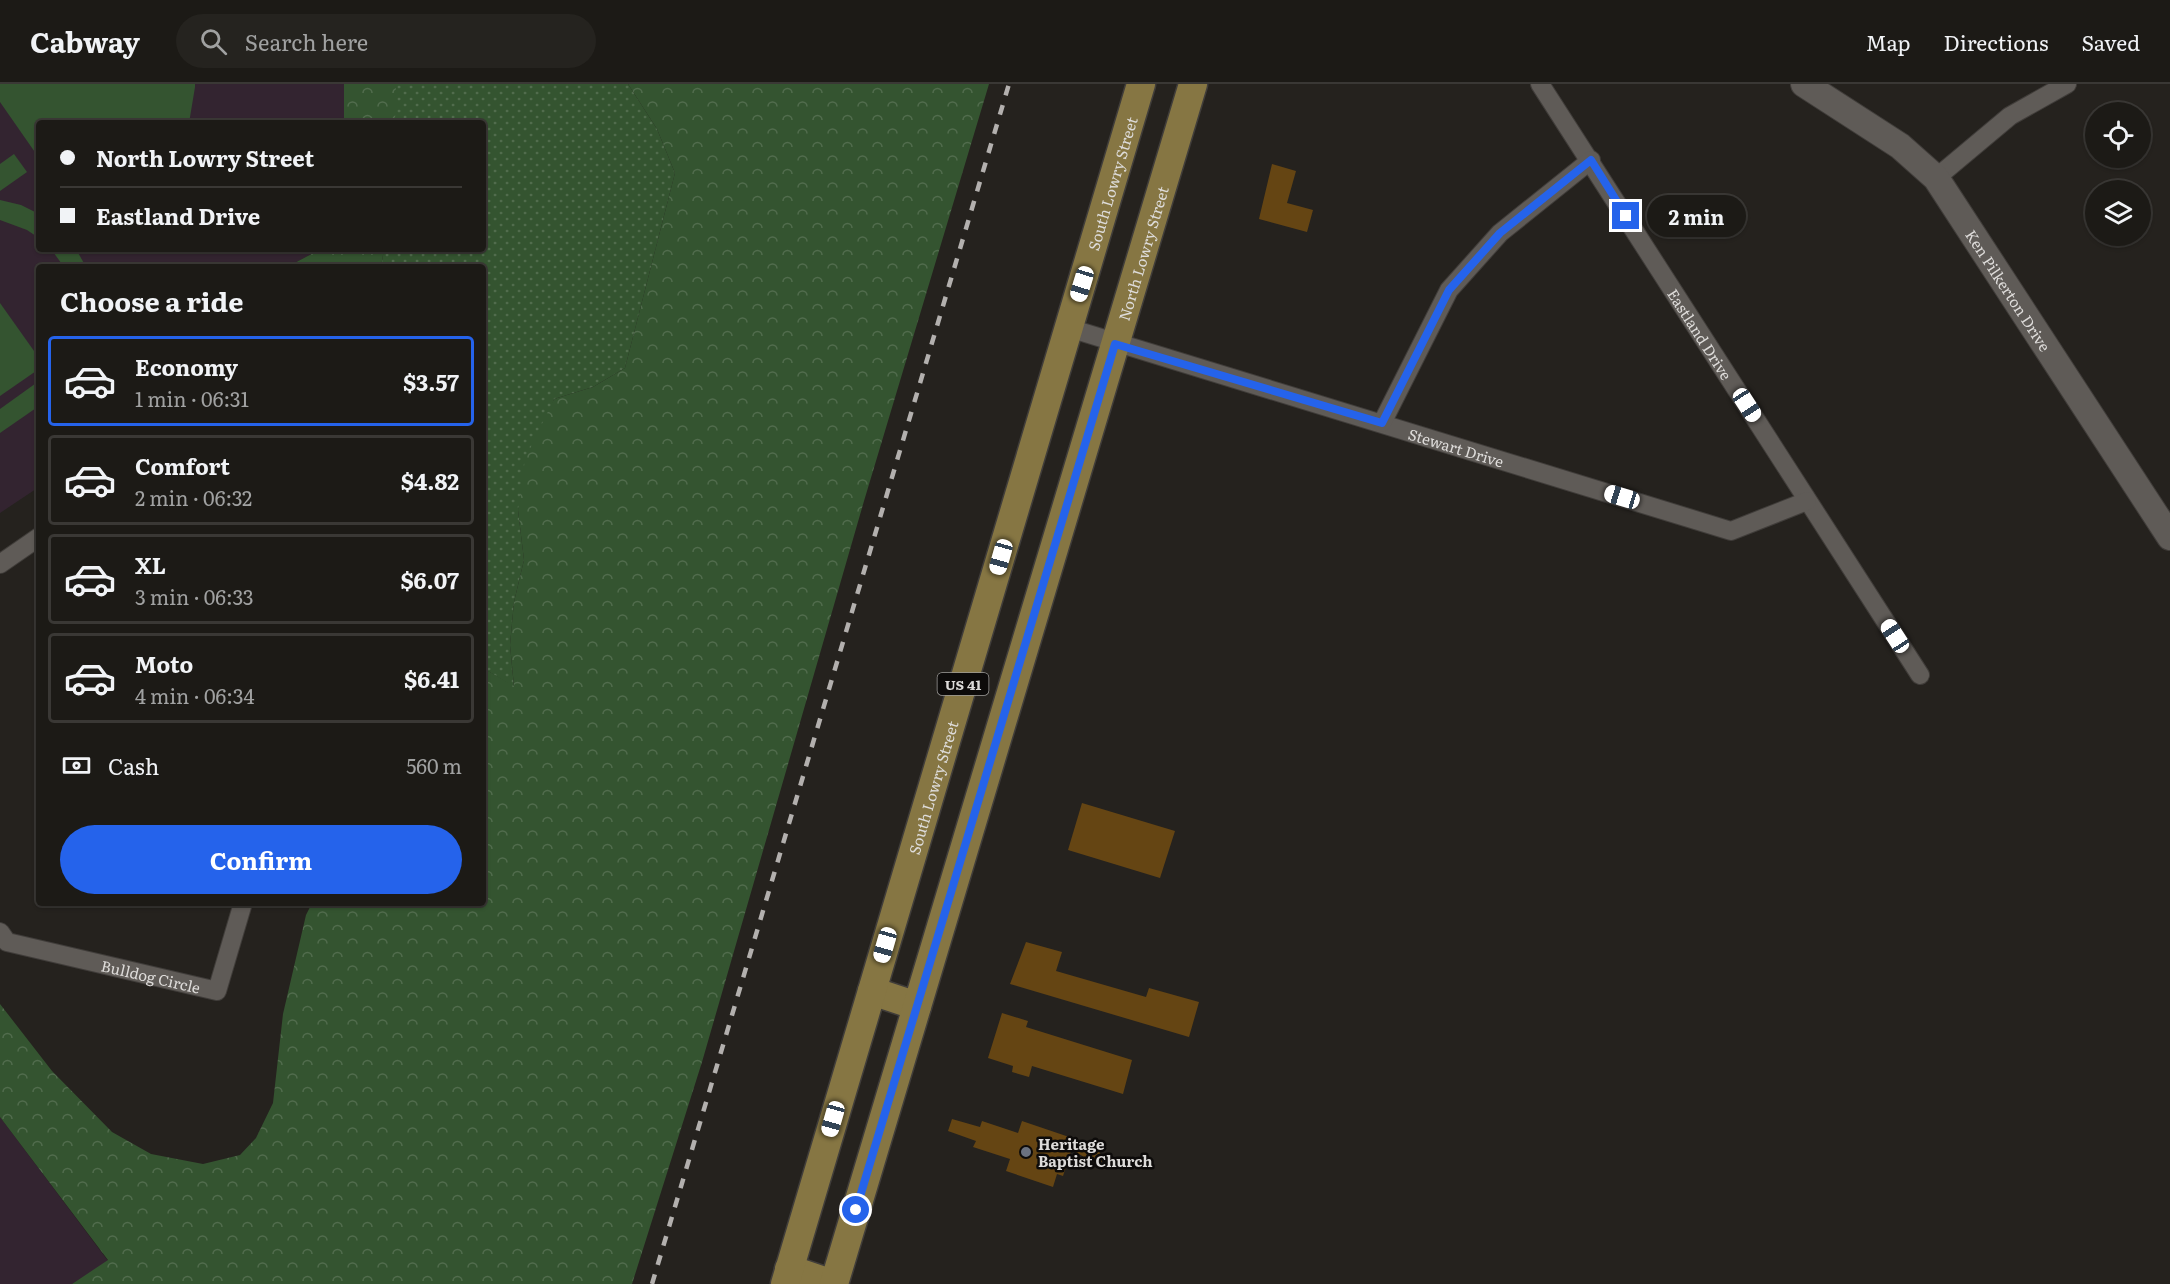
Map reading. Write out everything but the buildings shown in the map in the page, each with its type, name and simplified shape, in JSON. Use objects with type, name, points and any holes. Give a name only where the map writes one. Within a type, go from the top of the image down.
[{"type":"main road","name":"South Lowry Street","points":[[787,1277],[1141,84]]},
{"type":"main road","name":"North Lowry Street","points":[[834,1284],[1193,84]]},
{"type":"main road","points":[[872,991],[917,1006]]},
{"type":"main road","points":[[787,1277],[834,1284]]},
{"type":"street","name":"Eastland Drive","points":[[1540,84],[1920,675]]},
{"type":"street","name":"Ken Pilkerton Drive","points":[[1804,84],[1900,146],[1936,178],[2170,537]]},
{"type":"street","points":[[1936,178],[2010,116],[2067,84]]},
{"type":"street","points":[[1382,423],[1449,290],[1500,233],[1591,160]]},
{"type":"street","name":"Stewart Drive","points":[[1069,328],[1115,344],[1382,423],[1731,531],[1807,501]]},
{"type":"street","points":[[0,564],[36,539]]},
{"type":"street","name":"Bulldog Circle","points":[[0,932],[7,942],[218,991],[242,906]]},
{"type":"shaded area","points":[[0,84],[344,84],[344,120],[36,120],[36,252],[315,252],[293,264],[36,264],[36,489],[0,513]]},
{"type":"shaded area","points":[[0,1117],[108,1261],[72,1284],[0,1284]]},
{"type":"green space","points":[[0,84],[195,84],[190,120],[36,120],[36,154],[0,102]]},
{"type":"green space","points":[[344,84],[396,84],[395,120],[344,120]]},
{"type":"green space","points":[[391,84],[628,84],[657,129],[675,173],[625,368],[593,387],[554,399],[518,510],[524,560],[514,602],[510,645],[514,687],[486,670],[486,264],[382,264],[384,252],[486,252],[486,120],[392,120]]},
{"type":"green space","points":[[628,84],[989,84],[864,501],[702,1062],[632,1284],[72,1284],[108,1260],[0,1117],[0,1004],[52,1071],[112,1132],[151,1154],[203,1164],[240,1155],[256,1138],[273,1103],[283,1014],[306,915],[310,906],[486,906],[486,670],[514,686],[510,645],[514,602],[524,560],[518,510],[525,459],[554,399],[593,387],[625,368],[675,173],[657,129]]},
{"type":"green space","points":[[14,154],[27,172],[0,191],[0,164]]},
{"type":"green space","points":[[0,200],[21,205],[36,212],[36,236],[27,230],[0,220]]},
{"type":"green space","points":[[53,252],[78,252],[84,264],[62,264]]},
{"type":"green space","points":[[315,252],[384,252],[382,264],[293,264]]},
{"type":"green space","points":[[0,303],[36,354],[36,371],[0,396]]},
{"type":"green space","points":[[36,383],[36,408],[0,433],[0,409]]},
{"type":"railway","points":[[652,1284],[1009,84]]},
{"type":"place","name":"Heritage Baptist Church","points":[[1026,1152]]},
{"type":"route","points":[[856,1210],[1115,344],[1382,423],[1449,290],[1500,233],[1591,160],[1626,216]]}]
